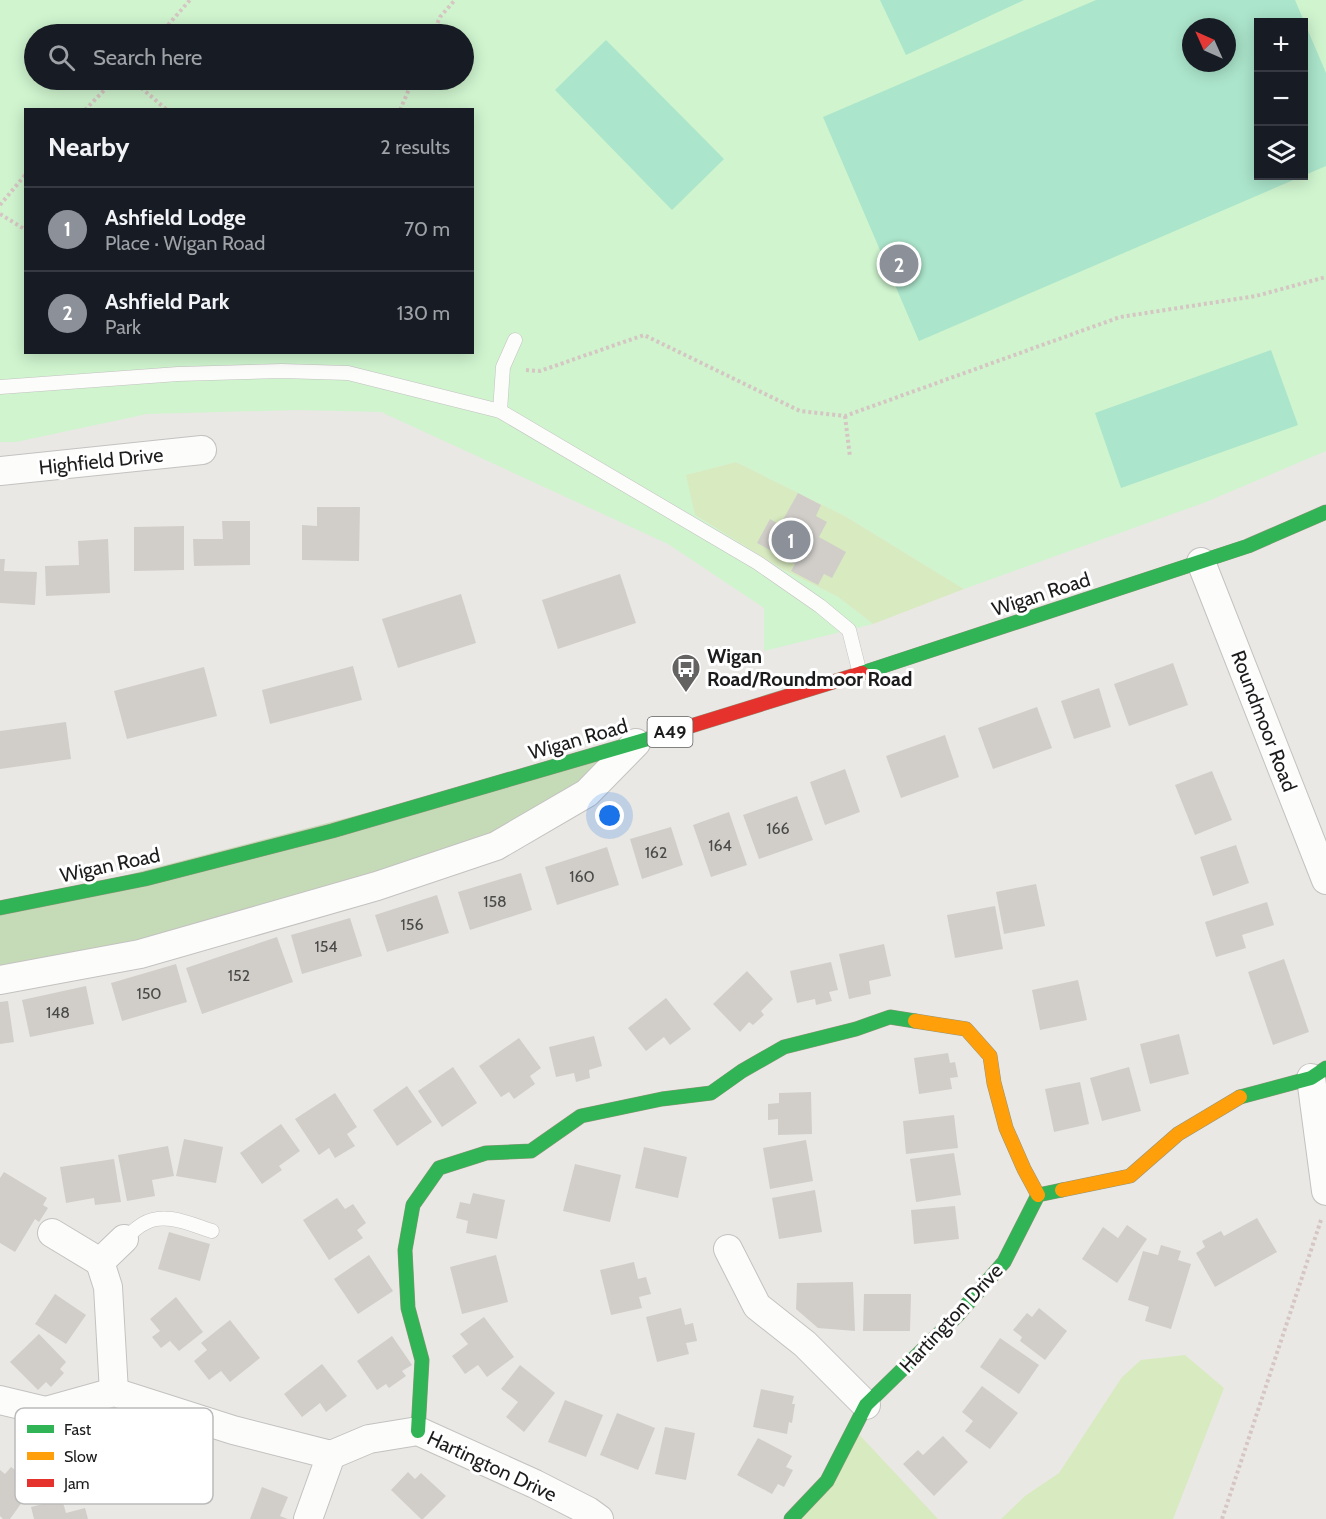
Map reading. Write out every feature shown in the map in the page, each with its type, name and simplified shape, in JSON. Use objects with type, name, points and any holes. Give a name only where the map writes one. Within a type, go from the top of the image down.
[{"type":"main road","name":"Wigan Road","points":[[0,908],[145,879],[321,834],[636,743],[860,674],[1202,562],[1248,546],[1326,512]]},
{"type":"main road","points":[[418,1431],[422,1360],[408,1308],[405,1250],[413,1204],[438,1168],[486,1154],[531,1151],[581,1116],[662,1099],[711,1093],[742,1071],[784,1047],[856,1029],[890,1017],[966,1029],[990,1056],[994,1083],[1006,1128],[1038,1194],[1130,1176],[1178,1134],[1243,1095],[1319,1073]]},
{"type":"main road","name":"Hartington Drive","points":[[792,1519],[827,1481],[866,1405],[956,1317],[1004,1262],[1038,1194]]},
{"type":"street","name":"Highfield Drive","points":[[0,471],[202,450]]},
{"type":"street","name":"Roundmoor Road","points":[[1202,562],[1326,880]]},
{"type":"street","points":[[0,981],[140,954],[366,889],[496,846],[586,793],[636,743]]},
{"type":"street","points":[[1319,1073],[1324,1203]]},
{"type":"street","points":[[52,1233],[100,1262],[108,1287],[114,1392]]},
{"type":"street","points":[[100,1262],[124,1239]]},
{"type":"street","points":[[728,1249],[757,1306],[806,1344],[866,1405]]},
{"type":"street","points":[[58,1408],[114,1392],[164,1408]]},
{"type":"street","points":[[0,1400],[33,1408]]},
{"type":"street","points":[[213,1424],[331,1455],[308,1519]]},
{"type":"street","name":"Hartington Drive","points":[[331,1455],[369,1439],[418,1431],[535,1484],[599,1519]]},
{"type":"lane","points":[[500,411],[503,368],[515,340]]},
{"type":"lane","points":[[0,387],[178,374],[282,371],[348,373],[500,411],[749,558],[820,606],[849,630],[860,674]]},
{"type":"lane","points":[[124,1239],[143,1224],[155,1219],[174,1218],[212,1231]]},
{"type":"path","points":[[169,24],[190,0]]},
{"type":"path","points":[[437,24],[455,0]]},
{"type":"path","points":[[87,108],[104,90]]},
{"type":"path","points":[[144,90],[165,108]]},
{"type":"path","points":[[401,108],[409,90]]},
{"type":"path","points":[[0,205],[24,176]]},
{"type":"path","points":[[0,214],[24,229]]},
{"type":"path","points":[[503,368],[540,371],[644,335],[800,411],[845,416],[1120,317],[1256,296],[1326,278]]},
{"type":"path","points":[[845,416],[850,457]]},
{"type":"path","points":[[1222,1519],[1324,1203]]},
{"type":"green space","points":[[0,0],[1326,0],[1326,451],[1206,502],[964,589],[845,516],[736,462],[686,475],[695,515],[782,569],[838,597],[873,624],[764,651],[764,608],[668,544],[381,412],[298,410],[147,414],[16,442],[0,442]]},
{"type":"green space","points":[[880,0],[1024,0],[906,55]]},
{"type":"green space","points":[[1096,0],[1295,0],[1303,18],[1254,18],[1254,180],[1294,180],[919,341],[823,117]]},
{"type":"green space","points":[[1308,31],[1326,73],[1326,166],[1308,173]]},
{"type":"green space","points":[[606,40],[724,159],[672,210],[555,90]]},
{"type":"green space","points":[[1271,350],[1298,425],[1121,488],[1095,413]]},
{"type":"green space","points":[[736,462],[845,516],[964,589],[873,624],[838,597],[782,569],[695,515],[685,475]]},
{"type":"green space","points":[[636,743],[496,846],[0,980],[0,908]]},
{"type":"green space","points":[[1185,1355],[1224,1388],[1173,1519],[1001,1519],[1025,1496],[1059,1473],[1122,1377],[1141,1360]]},
{"type":"green space","points":[[854,1429],[938,1519],[792,1519]]},
{"type":"building","points":[[798,493],[821,505],[816,516],[827,522],[819,537],[846,552],[832,578],[824,574],[818,585],[791,571],[795,564],[757,543],[770,519],[780,525]]},
{"type":"building","points":[[317,507],[360,507],[359,561],[302,560],[302,525],[317,526]]},
{"type":"building","points":[[222,521],[250,521],[250,565],[194,566],[193,539],[223,539]]},
{"type":"building","points":[[184,526],[184,570],[134,571],[134,527]]},
{"type":"building","points":[[108,539],[110,593],[46,596],[45,566],[79,565],[78,541]]},
{"type":"building","points":[[0,559],[5,559],[4,571],[37,572],[35,605],[0,603]]},
{"type":"building","points":[[620,574],[636,623],[558,649],[542,600]]},
{"type":"building","points":[[461,594],[476,643],[398,668],[382,619]]},
{"type":"building","points":[[1173,663],[1188,705],[1129,726],[1114,684]]},
{"type":"building","points":[[353,666],[362,700],[270,724],[262,690]]},
{"type":"building","points":[[204,667],[217,716],[127,739],[114,691]]},
{"type":"building","points":[[1099,688],[1111,727],[1074,739],[1061,701]]},
{"type":"building","points":[[1037,707],[1052,748],[993,769],[978,728]]},
{"type":"building","points":[[66,722],[71,759],[0,769],[0,731]]},
{"type":"building","points":[[945,735],[959,777],[901,798],[886,756]]},
{"type":"building","points":[[845,769],[860,812],[825,825],[810,782]]},
{"type":"building","points":[[1212,771],[1232,820],[1195,835],[1175,785]]},
{"type":"building","points":[[797,796],[813,840],[759,859],[743,815]]},
{"type":"building","points":[[729,812],[747,865],[711,877],[693,825]]},
{"type":"building","points":[[671,827],[683,865],[642,879],[630,839]]},
{"type":"building","points":[[1236,845],[1249,883],[1213,896],[1200,857]]},
{"type":"building","points":[[607,847],[619,885],[557,905],[545,867]]},
{"type":"building","points":[[521,873],[532,910],[470,930],[458,892]]},
{"type":"building","points":[[1036,884],[1045,926],[1004,934],[996,892]]},
{"type":"building","points":[[437,895],[449,933],[387,952],[375,915]]},
{"type":"building","points":[[1267,902],[1274,925],[1242,935],[1246,948],[1216,957],[1205,922]]},
{"type":"building","points":[[995,906],[1003,949],[955,958],[947,915]]},
{"type":"building","points":[[350,918],[362,956],[302,974],[291,935]]},
{"type":"building","points":[[277,937],[293,982],[202,1014],[186,968]]},
{"type":"building","points":[[884,944],[891,976],[869,981],[871,994],[849,999],[839,954]]},
{"type":"building","points":[[1284,959],[1309,1032],[1273,1045],[1248,972]]},
{"type":"building","points":[[831,962],[838,990],[829,992],[832,1001],[816,1005],[815,999],[797,1003],[790,971]]},
{"type":"building","points":[[176,964],[187,1002],[122,1021],[111,983]]},
{"type":"building","points":[[747,971],[773,999],[761,1011],[764,1015],[753,1025],[749,1022],[740,1032],[713,1004]]},
{"type":"building","points":[[1078,980],[1087,1020],[1040,1030],[1032,990]]},
{"type":"building","points":[[86,986],[94,1024],[30,1037],[22,1000]]},
{"type":"building","points":[[666,998],[691,1029],[670,1045],[664,1037],[646,1051],[628,1028]]},
{"type":"building","points":[[8,1001],[14,1042],[0,1044],[0,1002]]},
{"type":"building","points":[[1179,1034],[1189,1074],[1150,1084],[1140,1044]]},
{"type":"building","points":[[594,1036],[602,1066],[589,1070],[590,1078],[576,1082],[574,1073],[556,1077],[549,1047]]},
{"type":"building","points":[[519,1038],[541,1068],[530,1076],[535,1084],[514,1099],[509,1092],[501,1097],[479,1066]]},
{"type":"building","points":[[948,1053],[950,1063],[955,1062],[958,1077],[950,1078],[952,1089],[919,1094],[914,1058]]},
{"type":"building","points":[[453,1067],[477,1103],[442,1127],[418,1091]]},
{"type":"building","points":[[1129,1067],[1141,1111],[1102,1121],[1090,1078]]},
{"type":"building","points":[[1080,1082],[1089,1124],[1054,1132],[1045,1089]]},
{"type":"building","points":[[407,1086],[432,1122],[397,1146],[373,1110]]},
{"type":"building","points":[[811,1092],[812,1134],[778,1135],[778,1119],[768,1120],[768,1104],[779,1103],[779,1093]]},
{"type":"building","points":[[335,1093],[357,1127],[347,1134],[355,1146],[335,1158],[329,1148],[319,1155],[295,1119]]},
{"type":"building","points":[[954,1115],[958,1148],[906,1154],[903,1121]]},
{"type":"building","points":[[281,1124],[300,1151],[279,1166],[282,1170],[262,1184],[240,1153]]},
{"type":"building","points":[[184,1139],[223,1147],[216,1183],[176,1176]]},
{"type":"building","points":[[806,1140],[813,1181],[770,1189],[763,1148]]},
{"type":"building","points":[[168,1146],[174,1176],[152,1180],[155,1196],[127,1201],[118,1155]]},
{"type":"building","points":[[644,1147],[687,1157],[678,1198],[635,1188]]},
{"type":"building","points":[[954,1153],[961,1195],[916,1202],[910,1159]]},
{"type":"building","points":[[114,1159],[121,1202],[95,1205],[94,1198],[66,1203],[60,1167]]},
{"type":"building","points":[[575,1164],[621,1175],[610,1222],[563,1211]]},
{"type":"building","points":[[4,1172],[47,1198],[43,1205],[48,1208],[39,1222],[35,1219],[15,1252],[0,1243],[0,1178]]},
{"type":"building","points":[[815,1190],[822,1232],[779,1239],[772,1198]]},
{"type":"building","points":[[473,1193],[505,1200],[497,1239],[466,1233],[468,1221],[456,1218],[460,1202],[470,1204]]},
{"type":"building","points":[[337,1198],[345,1209],[353,1204],[366,1223],[357,1230],[363,1238],[329,1260],[303,1220]]},
{"type":"building","points":[[955,1206],[959,1239],[914,1244],[911,1210]]},
{"type":"building","points":[[1257,1218],[1277,1252],[1215,1287],[1196,1253],[1205,1247],[1202,1241],[1221,1231],[1224,1236]]},
{"type":"building","points":[[1127,1225],[1147,1239],[1117,1283],[1082,1259],[1103,1227],[1118,1238]]},
{"type":"building","points":[[169,1232],[210,1244],[200,1281],[158,1269]]},
{"type":"building","points":[[1161,1245],[1181,1251],[1178,1260],[1191,1264],[1171,1329],[1145,1321],[1149,1307],[1128,1300],[1143,1251],[1158,1255]]},
{"type":"building","points":[[369,1255],[393,1291],[358,1314],[334,1279]]},
{"type":"building","points":[[496,1255],[508,1302],[462,1314],[450,1267]]},
{"type":"building","points":[[634,1262],[638,1279],[646,1277],[651,1294],[639,1297],[642,1308],[611,1315],[600,1270]]},
{"type":"building","points":[[853,1282],[855,1331],[818,1328],[796,1309],[797,1283]]},
{"type":"building","points":[[55,1294],[86,1315],[66,1344],[35,1324]]},
{"type":"building","points":[[864,1294],[911,1294],[910,1331],[863,1331]]},
{"type":"building","points":[[176,1297],[203,1332],[179,1351],[170,1341],[161,1348],[152,1337],[160,1331],[150,1319]]},
{"type":"building","points":[[681,1308],[685,1325],[693,1323],[697,1341],[686,1343],[689,1354],[657,1362],[646,1317]]},
{"type":"building","points":[[1039,1308],[1067,1331],[1045,1360],[1020,1341],[1022,1337],[1013,1330],[1027,1313],[1032,1317]]},
{"type":"building","points":[[484,1317],[514,1357],[487,1377],[478,1365],[465,1374],[452,1356],[468,1344],[460,1334]]},
{"type":"building","points":[[230,1320],[260,1358],[230,1382],[221,1371],[209,1380],[194,1361],[207,1350],[201,1343]]},
{"type":"building","points":[[39,1334],[66,1362],[60,1369],[64,1373],[51,1387],[46,1382],[38,1390],[10,1362]]},
{"type":"building","points":[[392,1336],[412,1365],[402,1371],[406,1376],[389,1388],[386,1384],[377,1390],[357,1361]]},
{"type":"building","points":[[1000,1338],[1039,1365],[1019,1394],[980,1367]]},
{"type":"building","points":[[322,1364],[347,1396],[326,1412],[320,1403],[302,1417],[284,1394]]},
{"type":"building","points":[[520,1365],[555,1393],[524,1432],[506,1417],[518,1402],[501,1389]]},
{"type":"building","points":[[982,1386],[1018,1413],[990,1449],[965,1431],[973,1421],[962,1412]]},
{"type":"building","points":[[761,1389],[794,1396],[792,1423],[789,1422],[787,1434],[753,1427]]},
{"type":"building","points":[[565,1400],[603,1415],[586,1457],[548,1442]]},
{"type":"building","points":[[617,1413],[655,1428],[638,1470],[600,1455]]},
{"type":"building","points":[[665,1427],[695,1433],[686,1480],[655,1474]]},
{"type":"building","points":[[943,1436],[968,1462],[934,1496],[903,1464],[918,1450],[923,1455]]},
{"type":"building","points":[[758,1438],[792,1456],[786,1467],[793,1470],[784,1487],[778,1484],[772,1494],[737,1475]]},
{"type":"building","points":[[11,1467],[15,1470],[15,1504],[21,1504],[10,1519],[3,1519],[0,1516],[0,1470],[5,1474]]},
{"type":"building","points":[[408,1472],[415,1479],[421,1473],[446,1496],[423,1519],[391,1490]]},
{"type":"building","points":[[262,1487],[288,1497],[280,1516],[288,1519],[250,1519]]},
{"type":"building","points":[[43,1504],[63,1504],[66,1513],[85,1508],[88,1519],[34,1519],[31,1507]]},
{"type":"traffic: fast","points":[[862,673],[1248,546],[1326,512]]},
{"type":"traffic: fast","points":[[0,908],[145,879],[332,831],[665,734]]},
{"type":"traffic: fast","points":[[418,1431],[422,1360],[408,1308],[405,1250],[413,1205],[439,1168],[486,1153],[531,1151],[581,1116],[662,1099],[711,1093],[742,1071],[784,1047],[856,1029],[890,1017],[915,1021]]},
{"type":"traffic: fast","points":[[1240,1097],[1311,1078],[1326,1068]]},
{"type":"traffic: fast","points":[[791,1519],[827,1481],[866,1405],[956,1317],[1004,1262],[1038,1195],[1062,1190]]},
{"type":"traffic: slow","points":[[915,1021],[966,1029],[990,1056],[994,1083],[1006,1128],[1038,1195]]},
{"type":"traffic: slow","points":[[1062,1190],[1130,1176],[1178,1134],[1240,1097]]},
{"type":"traffic: jam","points":[[665,734],[862,673]]},
{"type":"place","name":"Ashfield Park","points":[[899,264]]},
{"type":"place","name":"Ashfield Lodge","points":[[791,540]]},
{"type":"place","name":"Wigan Road/Roundmoor Road","points":[[686,694]]}]
